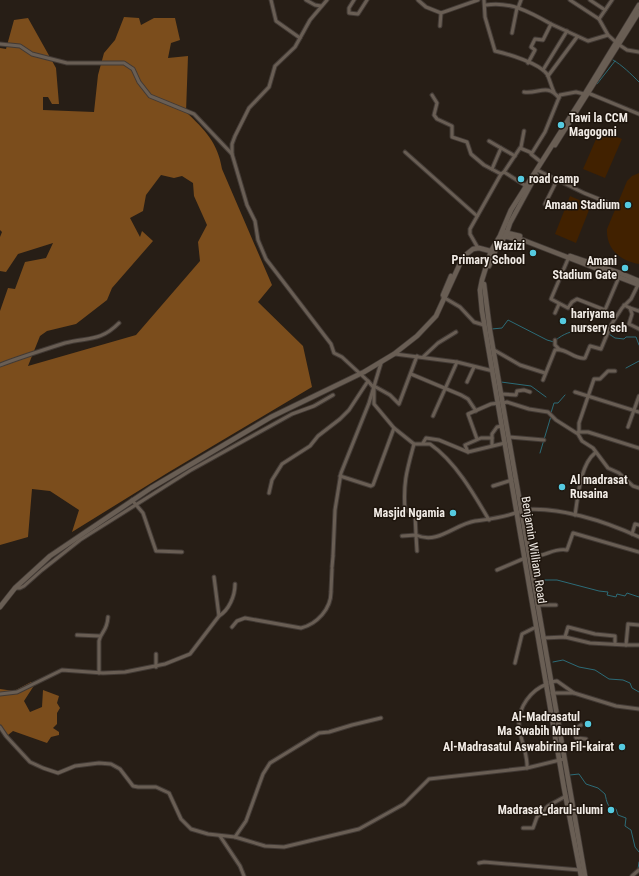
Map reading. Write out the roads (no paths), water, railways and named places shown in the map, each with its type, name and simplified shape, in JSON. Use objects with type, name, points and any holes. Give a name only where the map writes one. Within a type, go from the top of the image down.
[{"type":"main road","points":[[504,234],[539,171],[639,5]]},
{"type":"main road","points":[[616,43],[639,12]]},
{"type":"main road","points":[[504,234],[511,210],[587,93]]},
{"type":"main road","points":[[504,234],[523,240],[568,259],[620,275]]},
{"type":"main road","points":[[504,234],[620,275],[639,284]]},
{"type":"main road","name":"Benjamin William Road","points":[[504,234],[493,251],[480,290],[493,371],[509,437],[519,511],[543,638],[562,760],[584,876]]},
{"type":"main road","points":[[0,607],[15,588],[50,556],[132,500],[271,417],[361,374],[394,354],[417,336],[426,326],[443,297],[461,255],[467,249],[478,247],[493,251]]},
{"type":"main road","name":"Benjamin William Road","points":[[493,251],[486,273],[484,290],[501,394],[502,426],[519,511]]},
{"type":"main road","name":"Benjamin William Road","points":[[527,557],[536,627],[552,693],[559,732],[566,796],[581,876]]},
{"type":"street","points":[[271,0],[276,21],[300,38]]},
{"type":"street","points":[[306,0],[315,5],[321,6]]},
{"type":"street","points":[[327,0],[310,20],[295,47],[275,66],[269,87],[249,108],[232,144],[232,154],[247,205],[255,221],[258,240],[266,259],[331,344],[334,353],[342,357],[374,387],[390,395],[399,404],[417,356]]},
{"type":"street","points":[[354,0],[349,8],[349,13],[358,14],[367,0]]},
{"type":"street","points":[[418,0],[426,7],[441,13],[478,0]]},
{"type":"street","points":[[484,0],[486,5],[485,17],[495,51],[515,56],[543,70],[548,76],[554,92],[559,98]]},
{"type":"street","points":[[512,33],[521,0]]},
{"type":"street","points":[[570,0],[600,18],[608,35],[616,43],[627,50],[639,52]]},
{"type":"street","points":[[578,5],[582,0]]},
{"type":"street","points":[[590,0],[605,10]]},
{"type":"street","points":[[600,18],[612,0]]},
{"type":"street","points":[[486,5],[501,4],[518,8],[588,42],[608,35]]},
{"type":"street","points":[[440,26],[441,13]]},
{"type":"street","points":[[528,63],[535,50],[531,47],[534,39],[543,40],[551,24]]},
{"type":"street","points":[[543,70],[567,31]]},
{"type":"street","points":[[548,76],[577,37]]},
{"type":"street","points":[[0,44],[20,46],[32,54],[66,63],[124,63],[134,70],[139,82],[150,96],[194,114],[232,154]]},
{"type":"street","points":[[524,92],[541,90],[554,92]]},
{"type":"street","points":[[531,154],[545,132],[558,106],[559,98],[562,94],[576,92],[587,93],[639,114]]},
{"type":"street","points":[[432,95],[437,103],[434,115],[437,119],[452,126],[452,137],[467,142],[471,154],[492,169],[503,173],[526,186]]},
{"type":"street","points":[[478,247],[470,234],[470,229],[503,173],[521,147],[524,131]]},
{"type":"street","points":[[489,141],[515,156]]},
{"type":"street","points":[[521,147],[541,162]]},
{"type":"street","points":[[492,169],[501,148]]},
{"type":"street","points":[[405,152],[477,216]]},
{"type":"street","points":[[539,171],[614,205]]},
{"type":"street","points":[[545,204],[556,180]]},
{"type":"street","points":[[568,259],[551,298],[558,304],[568,308],[572,302],[577,299],[605,310],[614,319]]},
{"type":"street","points":[[605,310],[620,275]]},
{"type":"street","points":[[554,341],[559,349],[581,358],[585,358],[590,346],[602,348],[614,319],[624,305],[631,299],[639,284]]},
{"type":"street","points":[[443,297],[460,307],[474,322],[485,326]]},
{"type":"street","points":[[555,313],[558,304]]},
{"type":"street","points":[[624,305],[639,311]]},
{"type":"street","points":[[630,308],[632,314],[629,324],[639,329]]},
{"type":"street","points":[[0,365],[67,343],[103,336],[110,332],[118,323]]},
{"type":"street","points":[[423,356],[438,343],[456,332]]},
{"type":"street","points":[[543,380],[555,350],[559,349]]},
{"type":"street","points":[[494,350],[535,371],[546,374]]},
{"type":"street","points":[[394,354],[423,356],[457,362],[493,371]]},
{"type":"street","points":[[433,416],[457,362]]},
{"type":"street","points":[[232,627],[237,621],[245,618],[301,628],[309,626],[327,609],[331,598],[335,510],[340,476],[374,387],[381,363]]},
{"type":"street","points":[[467,382],[474,367]]},
{"type":"street","points":[[534,376],[535,371]]},
{"type":"street","points":[[615,371],[606,372],[600,379],[594,379],[579,423],[578,432],[582,441],[593,448],[608,468],[622,476],[633,486],[639,488]]},
{"type":"street","points":[[411,374],[468,399],[476,411]]},
{"type":"street","points":[[269,493],[272,480],[282,464],[310,446],[318,436],[340,420],[349,410],[368,381]]},
{"type":"street","points":[[374,387],[374,404],[394,428],[414,444],[432,444],[460,474],[489,520]]},
{"type":"street","points":[[501,394],[516,395],[517,391],[520,390],[530,392]]},
{"type":"street","points":[[576,392],[639,412]]},
{"type":"street","points":[[15,588],[24,586],[80,540],[238,443],[292,414],[314,406],[333,395]]},
{"type":"street","points":[[628,427],[639,396]]},
{"type":"street","points":[[477,440],[468,416],[491,404],[508,402],[529,409],[548,412],[556,420],[578,432],[588,432],[639,448]]},
{"type":"street","points":[[492,445],[492,438],[497,427],[502,426]]},
{"type":"street","points":[[340,476],[371,486],[373,485],[394,428]]},
{"type":"street","points":[[509,437],[544,440]]},
{"type":"street","points":[[423,444],[426,438],[432,438],[468,452],[505,443]]},
{"type":"street","points":[[468,452],[465,445],[477,440],[492,438]]},
{"type":"street","points":[[414,444],[404,483],[404,495],[405,510],[414,514],[417,551]]},
{"type":"street","points":[[575,515],[582,478],[588,460],[595,452]]},
{"type":"street","points":[[493,486],[512,480]]},
{"type":"street","points":[[132,500],[143,513],[156,550],[182,552]]},
{"type":"street","points":[[402,536],[416,535],[431,538],[445,534],[474,521],[489,520],[519,511],[543,508],[588,517],[639,537]]},
{"type":"street","points":[[632,534],[635,524],[639,526]]},
{"type":"street","points":[[498,570],[527,557],[542,557],[558,549],[567,550],[573,533],[639,552]]},
{"type":"street","points":[[214,577],[219,616]]},
{"type":"street","points":[[0,694],[16,692],[62,670],[99,673],[125,672],[156,667],[190,654],[231,602],[235,594],[235,584]]},
{"type":"street","points":[[537,605],[556,605]]},
{"type":"street","points":[[99,673],[100,636],[107,628],[108,617]]},
{"type":"street","points":[[626,645],[628,624],[639,625]]},
{"type":"street","points":[[515,663],[522,634],[536,627]]},
{"type":"street","points":[[565,637],[568,627],[595,634],[615,636],[615,644]]},
{"type":"street","points":[[77,635],[100,636]]},
{"type":"street","points":[[543,638],[565,637],[590,643],[639,645]]},
{"type":"street","points":[[156,654],[156,667]]},
{"type":"street","points":[[527,768],[526,749],[519,725],[521,713],[526,701],[534,691],[549,683],[557,682],[574,693],[616,706],[639,709]]},
{"type":"street","points":[[552,693],[574,693]]},
{"type":"street","points":[[235,837],[246,821],[263,774],[270,764],[319,732],[329,732],[352,724],[381,718]]},
{"type":"street","points":[[559,732],[574,730],[581,725]]},
{"type":"street","points":[[0,727],[6,736],[30,762],[58,772],[75,766],[99,763],[116,765],[133,786],[138,788],[156,787],[169,793],[181,819],[191,829],[220,836],[235,837],[265,846],[284,847],[359,829],[404,804],[429,779],[527,768],[562,760]]},
{"type":"street","points":[[574,730],[576,738],[586,739]]},
{"type":"street","points":[[523,828],[533,828],[537,816],[548,806],[566,796]]},
{"type":"street","points":[[220,836],[240,866],[244,876]]},
{"type":"street","points":[[479,863],[484,862],[580,870]]},
{"type":"street","points":[[632,876],[639,870]]},
{"type":"waterway","points":[[613,60],[639,82]]},
{"type":"waterway","points":[[597,84],[615,61]]},
{"type":"waterway","points":[[492,329],[502,328],[508,320],[547,340],[554,342]]},
{"type":"waterway","points":[[556,340],[567,333],[580,330],[593,330],[606,333]]},
{"type":"waterway","points":[[609,334],[615,338],[624,339],[626,337],[636,337],[639,345]]},
{"type":"waterway","points":[[626,368],[639,361]]},
{"type":"waterway","points":[[501,382],[531,386],[546,397]]},
{"type":"waterway","points":[[551,413],[554,403],[558,403],[565,395]]},
{"type":"waterway","points":[[540,453],[551,416]]},
{"type":"waterway","points":[[538,583],[544,580],[557,580],[608,592],[607,595],[616,597],[617,594],[625,596],[627,593],[639,597]]},
{"type":"waterway","points":[[553,662],[563,660],[579,667],[595,670],[609,679],[623,680],[630,683],[632,688],[639,692]]},
{"type":"waterway","points":[[570,775],[579,774],[586,784],[598,788],[605,794],[609,806],[616,809],[618,815],[626,818],[625,826],[631,830],[635,847],[639,852]]},
{"type":"waterway","points":[[638,869],[639,862]]},
{"type":"place","name":"Tawi la CCM Magogoni","points":[[561,125]]},
{"type":"place","name":"road camp","points":[[521,179]]},
{"type":"place","name":"Amaan Stadium","points":[[628,205]]},
{"type":"place","name":"Wazizi Primary School","points":[[533,253]]},
{"type":"place","name":"Amani Stadium Gate","points":[[625,268]]},
{"type":"place","name":"hariyama nursery sch","points":[[563,321]]},
{"type":"place","name":"Al madrasat Rusaina","points":[[562,487]]},
{"type":"place","name":"Masjid Ngamia","points":[[453,513]]},
{"type":"place","name":"Al-Madrasatul Ma Swabih Munir","points":[[588,724]]},
{"type":"place","name":"Al-Madrasatul Aswabirina Fil-kairat","points":[[622,747]]},
{"type":"place","name":"Madrasat_darul-ulumi","points":[[611,810]]}]
